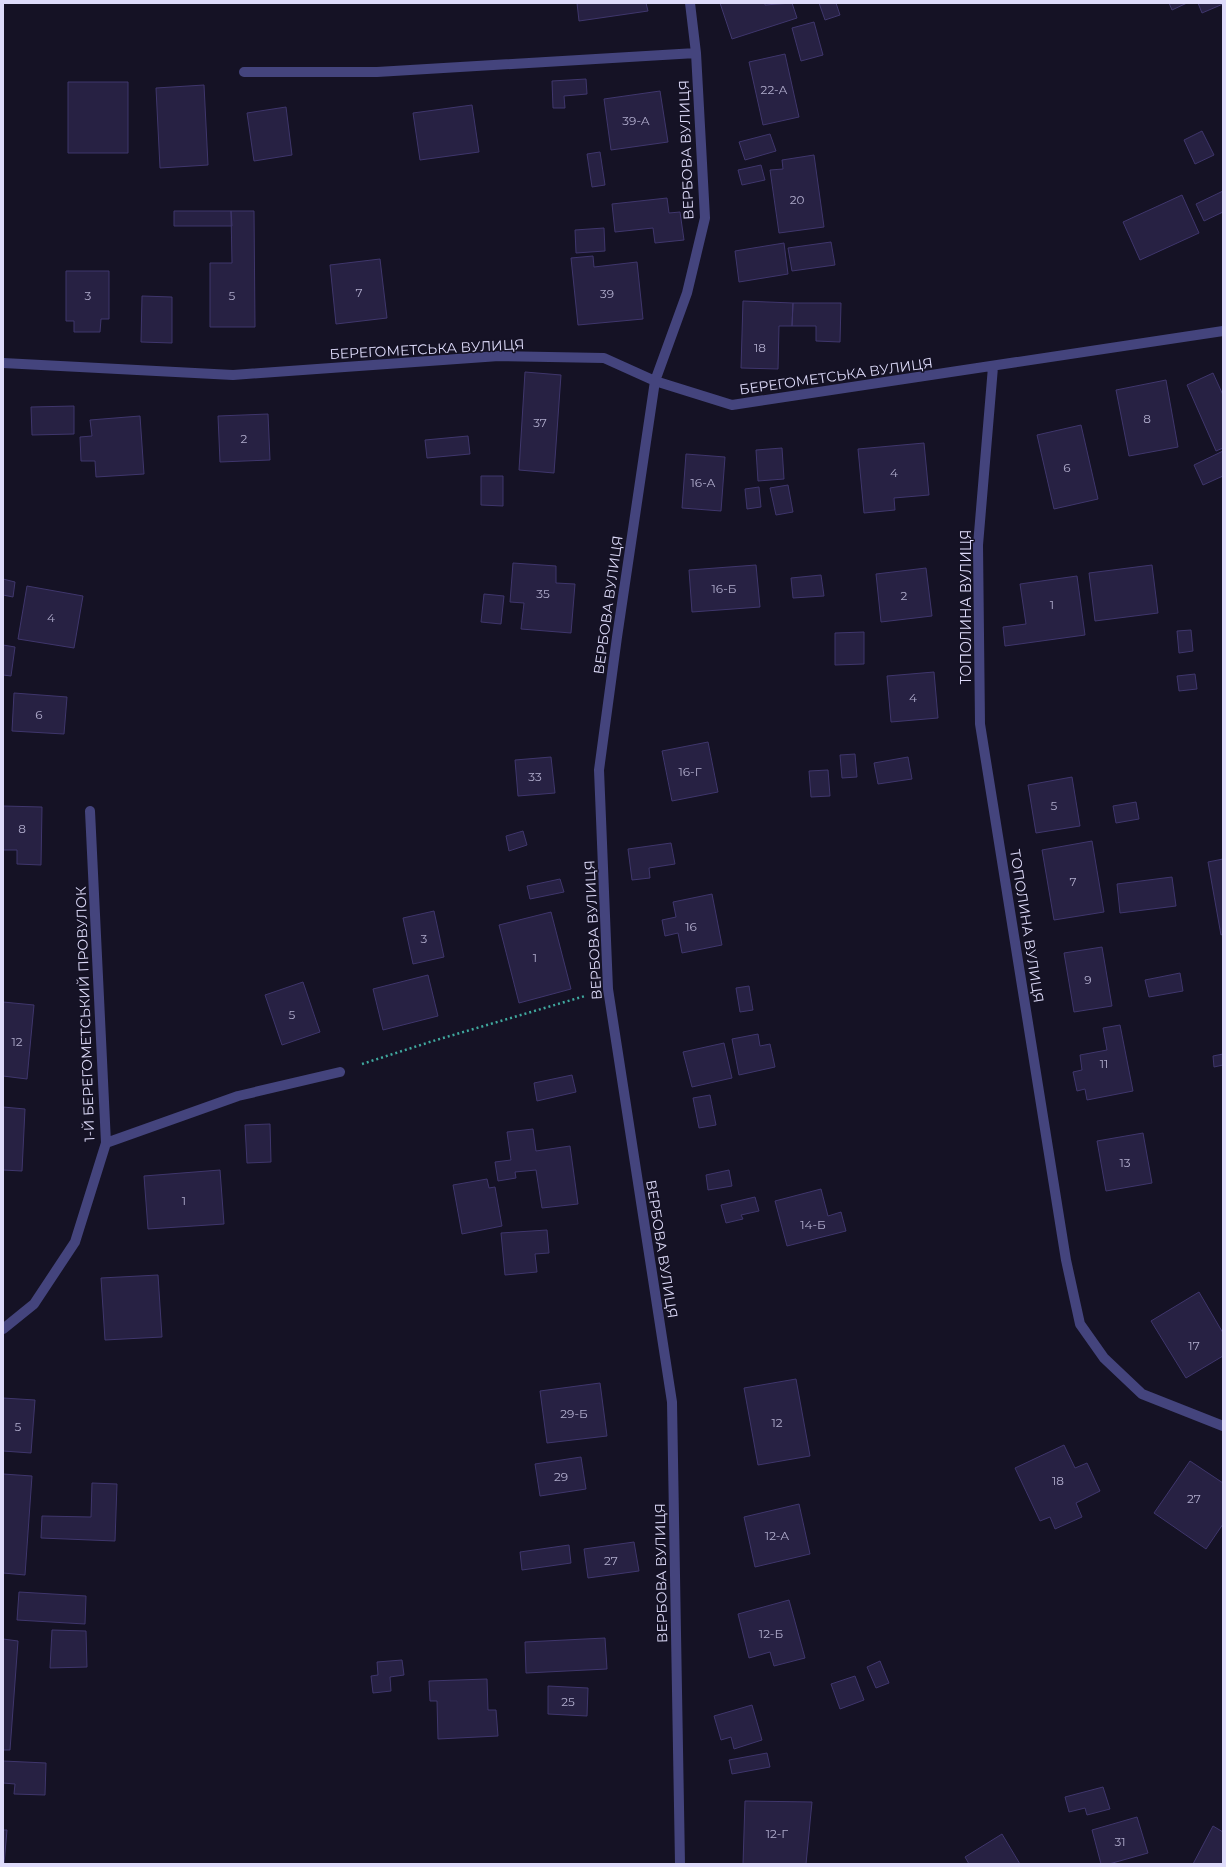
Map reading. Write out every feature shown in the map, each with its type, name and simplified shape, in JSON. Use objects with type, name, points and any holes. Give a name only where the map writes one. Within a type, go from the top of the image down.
[{"type":"street","name":"ВЕРБОВА ВУЛИЦЯ","points":[[680,1864],[672,1402],[608,989],[600,770],[617,637],[655,381],[687,293],[705,218],[696,53],[690,3]]},
{"type":"street","points":[[244,72],[377,72],[696,53]]},
{"type":"street","name":"БЕРЕГОМЕТСЬКА ВУЛИЦЯ","points":[[3,363],[233,375],[499,356],[604,358],[655,381],[732,405],[1223,331]]},
{"type":"street","name":"ТОПОЛИНА ВУЛИЦЯ","points":[[993,366],[978,545],[980,724],[1066,1260],[1080,1324],[1104,1358],[1142,1394],[1223,1426]]},
{"type":"street","name":"1-Й БЕРЕГОМЕТСЬКИЙ ПРОВУЛОК","points":[[3,1329],[34,1304],[75,1242],[106,1143],[90,811]]},
{"type":"street","points":[[106,1143],[238,1096],[340,1072]]},
{"type":"path","points":[[340,1072],[433,1041],[608,989]]},
{"type":"building","points":[[577,3],[646,3],[648,11],[579,21]]},
{"type":"building","points":[[720,3],[765,3],[765,5],[792,3],[797,18],[732,39]]},
{"type":"building","points":[[819,3],[836,3],[840,15],[825,20]]},
{"type":"building","points":[[1169,3],[1187,3],[1172,10]]},
{"type":"building","points":[[1198,3],[1223,3],[1223,4],[1202,13]]},
{"type":"building","points":[[814,22],[823,55],[801,61],[792,28]]},
{"type":"building","points":[[785,54],[799,117],[763,125],[749,62]]},
{"type":"building","points":[[586,79],[587,94],[564,96],[565,108],[553,108],[552,81]]},
{"type":"building","points":[[68,82],[128,82],[128,153],[68,153]]},
{"type":"building","points":[[204,85],[208,165],[160,168],[156,88]]},
{"type":"building","points":[[660,91],[668,142],[611,150],[604,99]]},
{"type":"building","points":[[472,105],[479,152],[420,160],[413,113]]},
{"type":"building","points":[[286,107],[292,155],[254,161],[247,113]]},
{"type":"building","points":[[1202,131],[1214,155],[1195,164],[1184,140]]},
{"type":"building","points":[[770,134],[776,151],[745,160],[739,142]]},
{"type":"building","points":[[600,152],[605,185],[592,187],[587,154]]},
{"type":"building","points":[[814,155],[824,227],[779,233],[770,170],[783,169],[782,160]]},
{"type":"building","points":[[761,165],[765,180],[742,185],[738,170]]},
{"type":"building","points":[[1223,191],[1223,212],[1204,221],[1196,204]]},
{"type":"building","points":[[1182,195],[1199,233],[1140,260],[1123,222]]},
{"type":"building","points":[[667,198],[669,213],[680,212],[684,240],[655,243],[653,228],[615,232],[612,204]]},
{"type":"building","points":[[174,211],[231,211],[232,226],[174,226]]},
{"type":"building","points":[[231,211],[254,211],[255,327],[210,327],[210,263],[232,263]]},
{"type":"building","points":[[604,228],[605,251],[576,253],[575,230]]},
{"type":"building","points":[[831,242],[835,265],[792,271],[788,248]]},
{"type":"building","points":[[784,243],[788,274],[739,282],[735,251]]},
{"type":"building","points":[[593,256],[594,267],[637,262],[643,319],[578,325],[571,258]]},
{"type":"building","points":[[380,259],[387,318],[336,324],[330,265]]},
{"type":"building","points":[[66,271],[109,271],[109,319],[101,319],[100,332],[74,332],[74,321],[66,321]]},
{"type":"building","points":[[142,296],[172,297],[172,343],[141,342]]},
{"type":"building","points":[[743,301],[793,303],[792,326],[779,326],[778,369],[741,368]]},
{"type":"building","points":[[793,303],[841,303],[840,342],[816,341],[816,326],[792,326]]},
{"type":"building","points":[[525,372],[561,375],[554,473],[519,470]]},
{"type":"building","points":[[1213,373],[1223,395],[1223,448],[1216,451],[1187,385]]},
{"type":"building","points":[[1166,380],[1178,447],[1129,456],[1116,390]]},
{"type":"building","points":[[74,406],[74,434],[32,435],[31,407]]},
{"type":"building","points":[[268,414],[270,460],[220,462],[218,416]]},
{"type":"building","points":[[140,416],[144,474],[96,477],[95,461],[81,461],[80,437],[92,436],[90,420]]},
{"type":"building","points":[[1081,425],[1098,499],[1054,509],[1037,435]]},
{"type":"building","points":[[468,436],[470,454],[427,458],[425,440]]},
{"type":"building","points":[[924,443],[929,495],[894,498],[895,510],[864,513],[858,449]]},
{"type":"building","points":[[782,448],[784,479],[758,481],[756,450]]},
{"type":"building","points":[[1223,451],[1223,476],[1203,485],[1194,465]]},
{"type":"building","points":[[686,454],[725,457],[721,511],[682,508]]},
{"type":"building","points":[[481,476],[503,476],[503,506],[481,505]]},
{"type":"building","points":[[788,485],[793,512],[776,515],[770,488]]},
{"type":"building","points":[[759,487],[761,507],[747,509],[745,489]]},
{"type":"building","points":[[513,563],[556,566],[556,583],[575,584],[571,633],[521,629],[524,603],[510,602]]},
{"type":"building","points":[[756,565],[760,607],[692,612],[689,570]]},
{"type":"building","points":[[1152,565],[1158,613],[1095,621],[1089,573]]},
{"type":"building","points":[[926,568],[932,616],[881,622],[876,574]]},
{"type":"building","points":[[821,575],[824,596],[793,598],[791,578]]},
{"type":"building","points":[[1077,576],[1085,635],[1005,646],[1003,627],[1026,624],[1020,584]]},
{"type":"building","points":[[3,579],[15,582],[13,597],[3,595]]},
{"type":"building","points":[[27,586],[83,596],[74,648],[18,639]]},
{"type":"building","points":[[484,594],[504,596],[501,624],[481,622]]},
{"type":"building","points":[[1191,630],[1193,651],[1179,653],[1177,631]]},
{"type":"building","points":[[864,632],[864,664],[835,665],[835,633]]},
{"type":"building","points":[[3,645],[15,647],[11,676],[3,675]]},
{"type":"building","points":[[934,672],[938,718],[891,722],[887,676]]},
{"type":"building","points":[[1195,674],[1197,689],[1179,691],[1177,676]]},
{"type":"building","points":[[14,693],[67,697],[64,734],[12,731]]},
{"type":"building","points":[[708,742],[718,792],[672,801],[662,751]]},
{"type":"building","points":[[855,754],[857,777],[842,778],[840,755]]},
{"type":"building","points":[[551,757],[555,793],[518,796],[515,760]]},
{"type":"building","points":[[908,757],[912,779],[878,784],[874,763]]},
{"type":"building","points":[[828,770],[830,796],[811,797],[809,771]]},
{"type":"building","points":[[1072,777],[1080,826],[1036,833],[1028,785]]},
{"type":"building","points":[[1136,802],[1139,819],[1116,823],[1113,806]]},
{"type":"building","points":[[3,806],[42,807],[41,865],[17,864],[17,850],[3,850]]},
{"type":"building","points":[[523,831],[527,845],[509,851],[506,836]]},
{"type":"building","points":[[1092,841],[1104,912],[1054,920],[1042,850]]},
{"type":"building","points":[[671,843],[675,864],[649,868],[650,878],[632,880],[628,849]]},
{"type":"building","points":[[1223,859],[1223,934],[1221,935],[1208,862]]},
{"type":"building","points":[[1172,877],[1176,906],[1120,913],[1117,884]]},
{"type":"building","points":[[560,879],[564,892],[530,899],[527,886]]},
{"type":"building","points":[[712,894],[722,945],[682,953],[678,933],[665,936],[662,920],[676,917],[673,902]]},
{"type":"building","points":[[434,911],[444,957],[413,964],[403,918]]},
{"type":"building","points":[[551,912],[571,989],[519,1003],[499,925]]},
{"type":"building","points":[[1102,947],[1112,1006],[1074,1012],[1064,953]]},
{"type":"building","points":[[1180,973],[1183,991],[1149,997],[1145,980]]},
{"type":"building","points":[[428,975],[438,1016],[383,1030],[373,989]]},
{"type":"building","points":[[303,982],[320,1032],[282,1045],[265,995]]},
{"type":"building","points":[[749,986],[753,1010],[740,1012],[736,988]]},
{"type":"building","points":[[3,1002],[34,1005],[27,1079],[3,1076]]},
{"type":"building","points":[[1120,1025],[1133,1091],[1087,1100],[1085,1089],[1077,1091],[1073,1072],[1082,1070],[1080,1055],[1107,1050],[1103,1028]]},
{"type":"building","points":[[758,1034],[760,1046],[770,1044],[775,1067],[739,1075],[732,1039]]},
{"type":"building","points":[[724,1043],[732,1078],[692,1087],[683,1052]]},
{"type":"building","points":[[1223,1054],[1223,1065],[1214,1067],[1213,1056]]},
{"type":"building","points":[[572,1075],[576,1092],[537,1101],[534,1083]]},
{"type":"building","points":[[710,1095],[716,1125],[699,1128],[693,1098]]},
{"type":"building","points":[[3,1107],[25,1109],[22,1171],[3,1170]]},
{"type":"building","points":[[270,1124],[271,1162],[247,1163],[245,1125]]},
{"type":"building","points":[[533,1129],[536,1151],[570,1146],[578,1204],[542,1208],[536,1170],[515,1172],[516,1178],[498,1181],[495,1162],[511,1160],[507,1132]]},
{"type":"building","points":[[1143,1133],[1152,1183],[1106,1191],[1097,1141]]},
{"type":"building","points":[[220,1170],[224,1224],[148,1229],[144,1176]]},
{"type":"building","points":[[729,1170],[732,1186],[708,1190],[706,1175]]},
{"type":"building","points":[[487,1179],[489,1188],[495,1187],[502,1226],[462,1234],[453,1185]]},
{"type":"building","points":[[821,1189],[828,1216],[841,1212],[846,1231],[787,1246],[775,1201]]},
{"type":"building","points":[[755,1197],[759,1211],[741,1215],[743,1219],[726,1223],[721,1205]]},
{"type":"building","points":[[547,1230],[549,1253],[535,1254],[537,1272],[505,1275],[501,1233]]},
{"type":"building","points":[[158,1275],[162,1337],[105,1340],[101,1278]]},
{"type":"building","points":[[1199,1292],[1223,1333],[1223,1356],[1186,1378],[1151,1321]]},
{"type":"building","points":[[796,1379],[810,1456],[758,1465],[744,1388]]},
{"type":"building","points":[[600,1383],[607,1436],[547,1443],[540,1391]]},
{"type":"building","points":[[3,1398],[35,1400],[31,1453],[3,1451]]},
{"type":"building","points":[[1064,1445],[1075,1468],[1087,1463],[1100,1491],[1076,1503],[1082,1517],[1055,1529],[1050,1517],[1040,1521],[1015,1468]]},
{"type":"building","points":[[581,1457],[586,1489],[540,1496],[535,1464]]},
{"type":"building","points":[[1190,1461],[1223,1483],[1223,1524],[1206,1549],[1154,1513]]},
{"type":"building","points":[[3,1474],[32,1476],[25,1575],[3,1573]]},
{"type":"building","points":[[92,1483],[117,1484],[115,1541],[41,1538],[42,1516],[91,1517]]},
{"type":"building","points":[[799,1504],[810,1554],[755,1567],[744,1517]]},
{"type":"building","points":[[634,1542],[639,1571],[588,1578],[584,1549]]},
{"type":"building","points":[[569,1545],[571,1563],[522,1570],[520,1552]]},
{"type":"building","points":[[19,1592],[86,1596],[85,1624],[17,1620]]},
{"type":"building","points":[[789,1600],[805,1658],[774,1666],[770,1652],[749,1658],[738,1614]]},
{"type":"building","points":[[52,1630],[86,1631],[87,1667],[50,1668]]},
{"type":"building","points":[[605,1638],[607,1669],[526,1673],[525,1642]]},
{"type":"building","points":[[3,1639],[18,1641],[10,1750],[3,1750]]},
{"type":"building","points":[[402,1660],[404,1675],[390,1677],[391,1691],[373,1693],[371,1676],[378,1675],[377,1662]]},
{"type":"building","points":[[880,1661],[889,1683],[876,1688],[867,1667]]},
{"type":"building","points":[[855,1676],[864,1700],[840,1709],[831,1684]]},
{"type":"building","points":[[487,1679],[488,1710],[496,1710],[498,1736],[438,1739],[437,1701],[430,1701],[429,1681]]},
{"type":"building","points":[[548,1686],[588,1688],[587,1716],[548,1714]]},
{"type":"building","points":[[752,1705],[762,1740],[734,1749],[731,1737],[721,1740],[714,1716]]},
{"type":"building","points":[[767,1753],[770,1767],[732,1774],[729,1760]]},
{"type":"building","points":[[3,1761],[46,1763],[45,1795],[14,1794],[15,1784],[3,1783]]},
{"type":"building","points":[[1103,1787],[1110,1809],[1087,1815],[1085,1808],[1069,1812],[1065,1797]]},
{"type":"building","points":[[745,1801],[812,1802],[806,1864],[743,1864]]},
{"type":"building","points":[[1137,1817],[1148,1853],[1109,1864],[1101,1864],[1092,1830]]},
{"type":"building","points":[[1213,1826],[1223,1832],[1223,1864],[1193,1864]]},
{"type":"building","points":[[3,1830],[7,1830],[4,1864],[3,1864]]},
{"type":"building","points":[[1002,1834],[1020,1864],[969,1864],[965,1857]]}]
